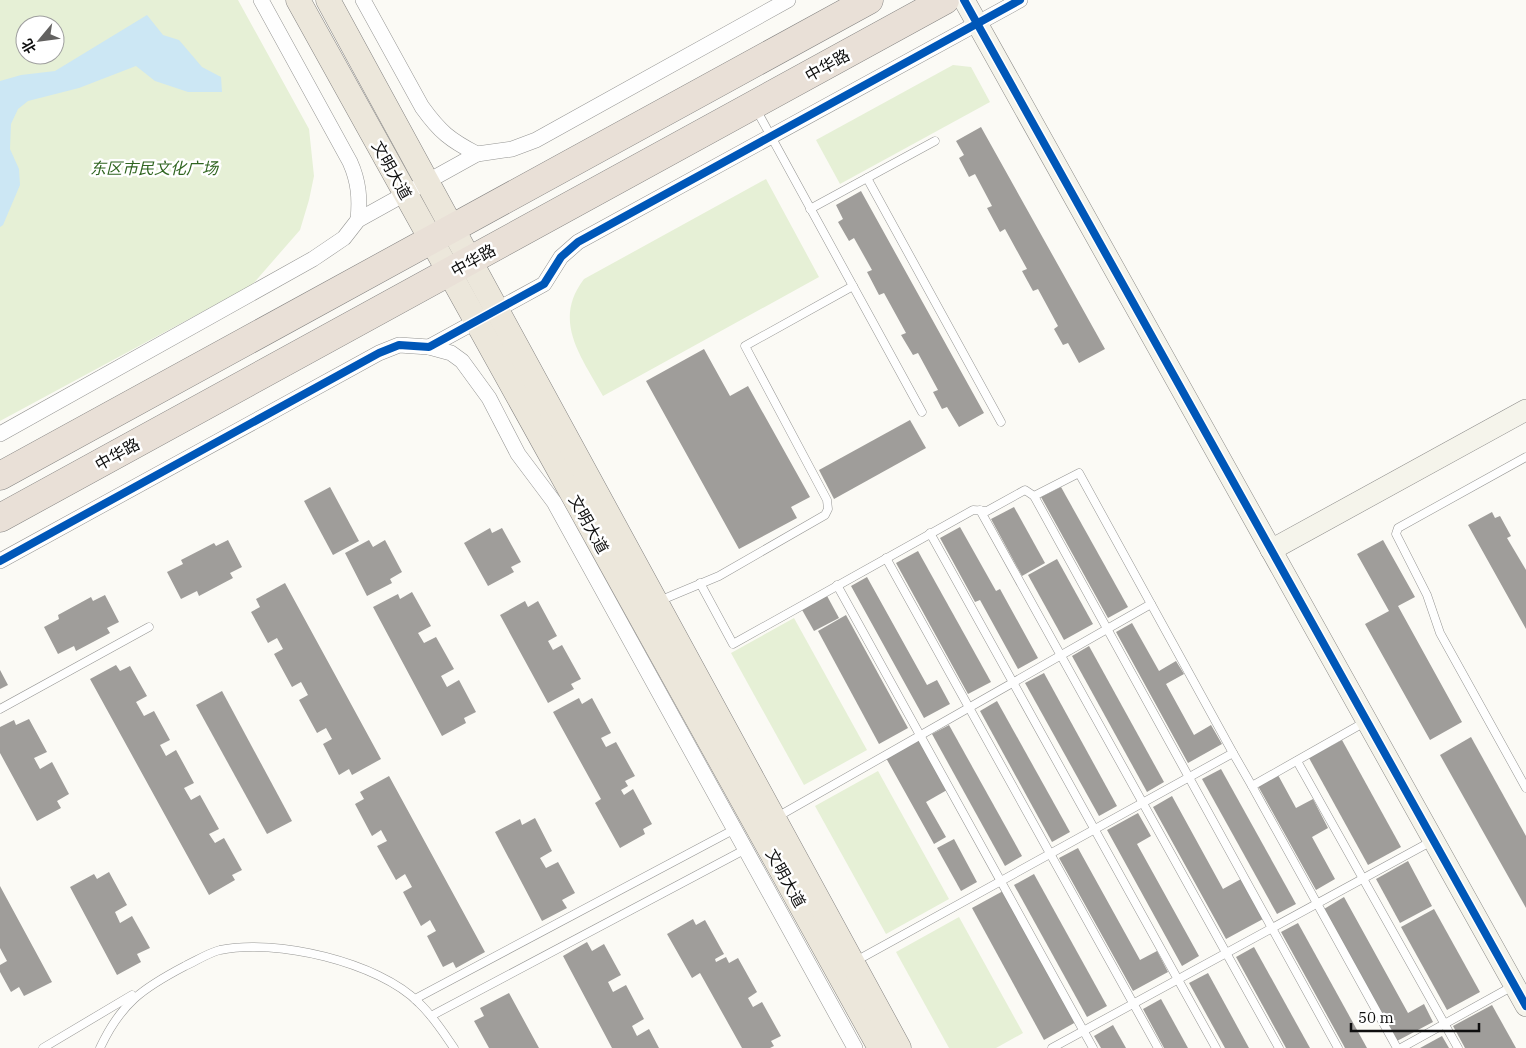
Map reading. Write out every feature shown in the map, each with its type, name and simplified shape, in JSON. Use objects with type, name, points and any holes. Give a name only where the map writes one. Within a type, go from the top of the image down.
[{"type":"highway","points":[[0,476],[869,0]]},
{"type":"highway","name":"中华路","points":[[0,518],[945,0]]},
{"type":"main road","name":"文明大道","points":[[298,0],[406,194],[442,234]]},
{"type":"main road","name":"文明大道","points":[[328,0],[427,182],[442,234],[880,1048]]},
{"type":"main road","name":"文明大道","points":[[486,316],[655,603],[899,1048]]},
{"type":"street","points":[[261,0],[350,162],[356,176],[360,199],[358,220]]},
{"type":"street","points":[[363,0],[431,120],[449,140],[477,154]]},
{"type":"street","points":[[0,434],[313,259],[344,238],[358,220],[477,154],[512,149],[536,140],[788,0]]},
{"type":"street","points":[[964,0],[1526,1006]]},
{"type":"street","points":[[429,347],[544,284],[561,257],[578,242],[1020,0]]},
{"type":"street","points":[[0,561],[379,353],[399,345],[429,347],[451,354],[462,361],[489,398],[518,454],[554,502],[855,1048]]},
{"type":"street","points":[[1271,550],[1526,410]]},
{"type":"lane","points":[[754,105],[922,412]]},
{"type":"lane","points":[[810,209],[935,141]]},
{"type":"lane","points":[[868,178],[1001,422]]},
{"type":"lane","points":[[655,603],[719,576],[825,515],[828,509],[827,500],[744,346],[853,286]]},
{"type":"lane","points":[[1526,457],[1398,528],[1396,534],[1427,595],[1440,633],[1526,788]]},
{"type":"lane","points":[[1034,496],[1079,473],[1317,904],[1399,1048],[1514,985]]},
{"type":"lane","points":[[700,583],[733,644],[973,510],[987,511],[1025,490],[1034,496],[1338,1048]]},
{"type":"lane","points":[[980,510],[1279,1048]]},
{"type":"lane","points":[[930,533],[1216,1048]]},
{"type":"lane","points":[[886,558],[1158,1048]]},
{"type":"lane","points":[[837,585],[1093,1048]]},
{"type":"lane","points":[[773,819],[1151,604]]},
{"type":"lane","points":[[0,709],[149,627]]},
{"type":"lane","points":[[1252,786],[1367,722]]},
{"type":"lane","points":[[852,963],[1233,753]]},
{"type":"lane","points":[[1297,760],[1458,1048]]},
{"type":"lane","points":[[415,999],[735,829]]},
{"type":"lane","points":[[1052,1048],[1433,841]]},
{"type":"lane","points":[[430,1016],[746,849]]},
{"type":"lane","points":[[42,1048],[153,983],[218,950],[250,948],[315,953],[350,963],[394,985],[415,999],[454,1048]]},
{"type":"lane","points":[[100,1048],[108,1032],[130,1001],[153,983]]},
{"type":"green space","name":"东区市民文化广场","points":[[0,0],[238,0],[309,129],[314,176],[300,230],[252,285],[0,421]]},
{"type":"green space","points":[[953,65],[971,67],[990,102],[840,184],[816,140]]},
{"type":"green space","points":[[766,179],[819,277],[603,396],[579,352],[570,324],[570,309],[575,294],[584,279]]},
{"type":"green space","points":[[794,618],[867,750],[804,785],[731,653]]},
{"type":"green space","points":[[878,771],[949,899],[886,934],[815,806]]},
{"type":"green space","points":[[959,917],[1023,1033],[996,1048],[949,1048],[896,952]]},
{"type":"water","points":[[147,15],[163,35],[179,40],[202,67],[221,77],[222,92],[188,92],[155,81],[136,66],[79,88],[28,101],[18,109],[11,124],[10,149],[19,169],[20,185],[3,225],[0,227],[0,81],[21,75],[55,71]]},
{"type":"building","points":[[981,127],[1105,349],[1079,363],[1068,343],[1063,345],[1054,329],[1058,326],[1038,289],[1033,291],[1022,271],[1027,269],[1005,229],[1000,232],[987,208],[992,206],[975,174],[969,177],[959,158],[964,155],[956,141]]},
{"type":"building","points":[[861,191],[984,413],[959,427],[947,407],[942,409],[933,392],[938,390],[918,353],[913,355],[901,335],[906,333],[884,293],[879,295],[867,272],[872,270],[854,238],[849,241],[838,222],[843,219],[836,205]]},
{"type":"building","points":[[704,349],[730,396],[748,386],[810,497],[791,507],[797,518],[739,549],[646,381]]},
{"type":"building","points":[[910,420],[926,448],[834,499],[819,470]]},
{"type":"building","points":[[330,487],[359,541],[333,555],[304,501]]},
{"type":"building","points":[[1061,487],[1128,607],[1108,618],[1041,497]]},
{"type":"building","points":[[1014,507],[1045,563],[1022,576],[991,519]]},
{"type":"building","points":[[1492,512],[1495,518],[1500,516],[1511,536],[1507,538],[1526,570],[1526,629],[1468,525]]},
{"type":"building","points":[[960,527],[996,591],[1000,589],[1038,658],[1018,669],[980,600],[975,602],[940,538]]},
{"type":"building","points":[[490,528],[492,533],[502,528],[521,562],[511,567],[514,572],[488,586],[464,543]]},
{"type":"building","points":[[228,540],[242,567],[230,573],[233,578],[199,596],[197,591],[181,599],[167,572],[183,564],[181,560],[214,543],[216,546]]},
{"type":"building","points":[[369,540],[373,547],[385,540],[402,572],[390,579],[392,583],[367,596],[345,553]]},
{"type":"building","points":[[1383,540],[1415,597],[1398,606],[1462,722],[1430,740],[1365,624],[1389,611],[1357,554]]},
{"type":"building","points":[[918,551],[991,682],[968,694],[896,563]]},
{"type":"building","points":[[1057,559],[1093,624],[1064,640],[1028,575]]},
{"type":"building","points":[[867,577],[927,685],[937,680],[950,704],[924,718],[851,586]]},
{"type":"building","points":[[285,583],[381,759],[352,775],[349,769],[339,775],[323,744],[332,739],[326,728],[317,733],[299,700],[308,695],[301,682],[292,687],[274,654],[283,649],[277,638],[268,643],[251,612],[260,607],[256,599]]},
{"type":"building","points":[[412,592],[431,626],[418,633],[424,643],[436,637],[454,669],[441,676],[447,687],[459,680],[476,712],[464,718],[466,723],[442,736],[373,607],[398,594],[400,599]]},
{"type":"building","points":[[826,594],[839,618],[814,631],[801,608]]},
{"type":"building","points":[[105,595],[119,622],[107,628],[110,633],[76,651],[74,646],[58,654],[44,627],[59,619],[58,615],[91,597],[93,601]]},
{"type":"building","points":[[525,601],[528,607],[538,601],[557,636],[548,641],[553,650],[562,645],[581,679],[571,684],[574,689],[548,703],[500,615]]},
{"type":"building","points":[[846,615],[908,728],[879,744],[818,631]]},
{"type":"building","points":[[1132,623],[1159,671],[1176,661],[1184,674],[1166,684],[1194,735],[1211,725],[1222,744],[1188,763],[1116,632]]},
{"type":"building","points":[[1089,646],[1164,782],[1147,792],[1072,656]]},
{"type":"building","points":[[116,665],[120,671],[130,666],[147,696],[136,702],[144,716],[154,711],[170,740],[160,745],[166,756],[176,750],[194,783],[184,788],[191,800],[200,795],[219,829],[209,834],[215,843],[224,838],[242,870],[232,875],[235,880],[209,895],[90,679]]},
{"type":"building","points":[[0,670],[8,685],[0,689]]},
{"type":"building","points":[[1044,673],[1117,806],[1099,816],[1025,683]]},
{"type":"building","points":[[222,691],[292,821],[267,834],[196,705]]},
{"type":"building","points":[[579,698],[582,704],[592,698],[611,733],[601,738],[606,747],[616,742],[635,776],[625,781],[628,786],[621,790],[624,795],[633,789],[652,824],[643,829],[645,834],[620,848],[595,803],[601,799],[553,712]]},
{"type":"building","points":[[997,701],[1070,832],[1052,842],[980,711]]},
{"type":"building","points":[[29,719],[47,752],[34,758],[40,769],[52,762],[69,794],[57,801],[61,808],[37,821],[0,753],[0,727],[14,720],[16,725]]},
{"type":"building","points":[[949,725],[1022,856],[1005,866],[932,734]]},
{"type":"building","points":[[1471,737],[1526,836],[1526,908],[1440,755]]},
{"type":"building","points":[[919,739],[947,790],[926,802],[946,837],[934,844],[886,758]]},
{"type":"building","points":[[1342,740],[1401,847],[1368,865],[1309,758]]},
{"type":"building","points":[[1221,769],[1296,904],[1277,914],[1202,779]]},
{"type":"building","points":[[1278,775],[1296,808],[1313,799],[1328,828],[1312,837],[1335,879],[1316,890],[1258,786]]},
{"type":"building","points":[[389,776],[485,952],[456,968],[453,962],[443,967],[427,936],[436,931],[430,920],[421,926],[403,892],[412,887],[405,874],[396,880],[377,846],[387,841],[381,830],[372,836],[355,804],[364,799],[360,792]]},
{"type":"building","points":[[1172,796],[1223,889],[1241,879],[1263,919],[1226,939],[1153,807]]},
{"type":"building","points":[[1138,813],[1151,836],[1137,844],[1199,956],[1182,966],[1107,830]]},
{"type":"building","points":[[535,818],[552,851],[540,858],[546,868],[558,862],[575,893],[562,900],[567,908],[542,921],[495,832],[520,819],[522,825]]},
{"type":"building","points":[[954,839],[977,882],[961,891],[937,848]]},
{"type":"building","points":[[1078,848],[1140,960],[1157,951],[1168,972],[1133,991],[1059,858]]},
{"type":"building","points":[[1408,861],[1432,906],[1400,923],[1376,879]]},
{"type":"building","points":[[109,872],[127,905],[115,912],[120,923],[132,916],[150,948],[137,954],[141,962],[117,975],[70,887],[94,874],[97,879]]},
{"type":"building","points":[[1034,874],[1107,1006],[1087,1017],[1014,885]]},
{"type":"building","points":[[0,886],[52,982],[24,996],[19,987],[11,992],[0,972],[0,965],[7,961],[0,948]]},
{"type":"building","points":[[1003,891],[1076,1022],[1044,1040],[972,908]]},
{"type":"building","points":[[1344,897],[1408,1013],[1424,1004],[1433,1022],[1397,1041],[1324,909]]},
{"type":"building","points":[[1434,909],[1480,992],[1447,1010],[1401,927]]},
{"type":"building","points":[[693,919],[696,925],[705,920],[724,954],[715,959],[716,962],[726,957],[729,963],[738,958],[757,992],[748,998],[753,1007],[762,1002],[781,1036],[771,1041],[774,1046],[770,1048],[742,1048],[700,973],[692,978],[667,934]]},
{"type":"building","points":[[1298,923],[1367,1048],[1345,1048],[1281,932]]},
{"type":"building","points":[[587,942],[592,951],[604,944],[621,975],[608,982],[613,992],[626,985],[644,1019],[632,1026],[637,1036],[649,1029],[659,1048],[612,1048],[563,956]]},
{"type":"building","points":[[1254,947],[1310,1048],[1286,1048],[1236,957]]},
{"type":"building","points":[[1208,973],[1249,1048],[1225,1048],[1189,983]]},
{"type":"building","points":[[509,993],[539,1048],[489,1048],[474,1021],[484,1016],[480,1008]]},
{"type":"building","points":[[1161,999],[1188,1048],[1164,1048],[1143,1009]]},
{"type":"building","points":[[1492,1005],[1516,1048],[1465,1048],[1453,1026]]},
{"type":"building","points":[[1113,1025],[1126,1048],[1101,1048],[1094,1036]]},
{"type":"building","points":[[1442,1036],[1449,1048],[1420,1048]]},
{"type":"cycle path","points":[[964,0],[1526,1006]]},
{"type":"cycle path","points":[[0,561],[379,353],[399,345],[429,347],[544,284],[561,257],[578,242],[1020,0]]}]
